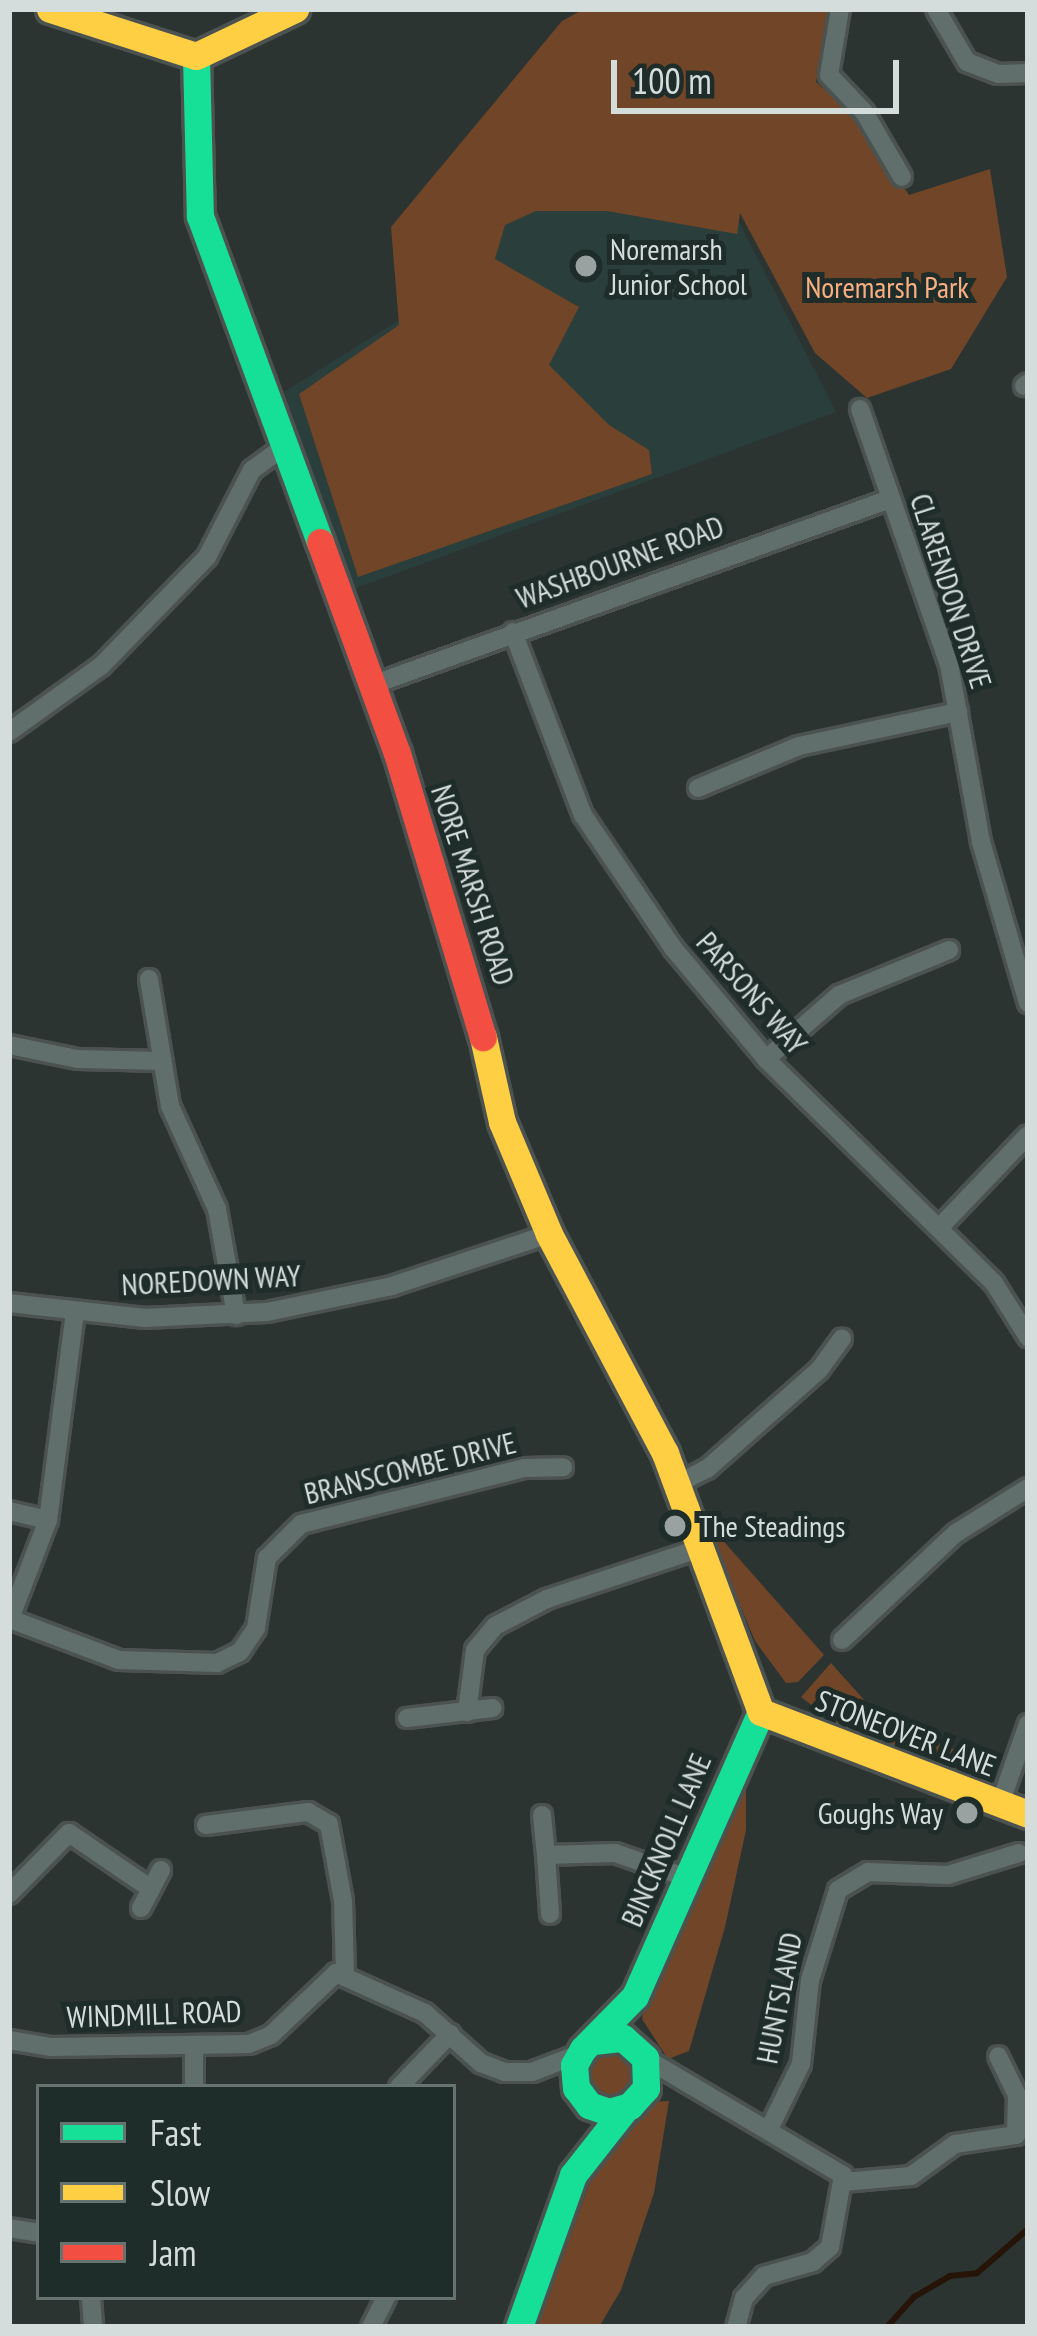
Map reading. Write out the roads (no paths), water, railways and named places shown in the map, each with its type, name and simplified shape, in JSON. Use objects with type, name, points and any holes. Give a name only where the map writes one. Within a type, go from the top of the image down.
[{"type":"street","points":[[50,9],[196,56],[254,18],[295,9]]},
{"type":"street","points":[[841,9],[829,75],[865,112],[902,177]]},
{"type":"street","points":[[936,9],[967,62],[998,74],[1028,74]]},
{"type":"street","name":"NORE MARSH ROAD","points":[[196,56],[200,216],[372,686],[468,970],[502,1122],[549,1234],[630,1376],[677,1484],[761,1712]]},
{"type":"street","name":"CLARENDON DRIVE","points":[[860,409],[950,664],[981,842],[1028,1003]]},
{"type":"street","points":[[9,732],[101,666],[206,557],[252,470],[286,445]]},
{"type":"street","name":"WASHBOURNE ROAD","points":[[372,686],[890,499]]},
{"type":"street","name":"PARSONS WAY","points":[[513,632],[597,842],[766,1059],[994,1283],[1028,1337]]},
{"type":"street","points":[[698,788],[800,746],[958,712]]},
{"type":"street","points":[[766,1059],[839,995],[949,950]]},
{"type":"street","points":[[149,979],[176,1125],[217,1209],[236,1315]]},
{"type":"street","points":[[9,1046],[78,1059],[162,1060]]},
{"type":"street","points":[[940,1227],[1028,1135]]},
{"type":"street","name":"NOREDOWN WAY","points":[[9,1303],[74,1313],[236,1315],[392,1286],[549,1234]]},
{"type":"street","points":[[10,1620],[48,1520],[74,1313]]},
{"type":"street","points":[[677,1484],[707,1469],[827,1377],[842,1338]]},
{"type":"street","name":"BRANSCOMBE DRIVE","points":[[10,1620],[119,1660],[217,1663],[240,1652],[256,1628],[267,1558],[301,1525],[524,1468],[563,1467]]},
{"type":"street","points":[[842,1640],[956,1534],[1028,1488]]},
{"type":"street","points":[[9,1511],[48,1520]]},
{"type":"street","points":[[467,1712],[475,1651],[495,1626],[547,1599],[701,1547]]},
{"type":"street","points":[[406,1718],[492,1708]]},
{"type":"street","name":"STONEOVER LANE","points":[[761,1712],[1028,1814]]},
{"type":"street","name":"BINCKNOLL LANE","points":[[586,2048],[635,1996],[761,1712]]},
{"type":"street","points":[[1000,1804],[1028,1724]]},
{"type":"street","points":[[206,1825],[308,1812],[329,1824],[344,1901],[345,1974],[450,2034],[481,2063],[532,2072],[582,2097],[634,2101]]},
{"type":"street","points":[[542,1815],[550,1914]]},
{"type":"street","points":[[9,1894],[69,1833],[152,1888]]},
{"type":"street","points":[[546,1856],[615,1853],[688,1877]]},
{"type":"street","name":"HUNTSLAND","points":[[769,2129],[801,2064],[810,1980],[838,1890],[868,1872],[948,1875],[1019,1853]]},
{"type":"street","points":[[141,1908],[161,1870]]},
{"type":"street","name":"WINDMILL ROAD","points":[[9,2040],[194,2045],[262,2040],[323,1979],[345,1974]]},
{"type":"street","name":"BINCKNOLL LANE","points":[[634,2101],[642,2053],[635,1996]]},
{"type":"street","points":[[402,2084],[450,2034]]},
{"type":"street","points":[[532,2072],[617,2037],[678,2082],[831,2163],[843,2182],[830,2247],[813,2262],[764,2276],[744,2298],[736,2327]]},
{"type":"street","points":[[194,2045],[194,2084]]},
{"type":"street","points":[[519,2327],[583,2155],[586,2048]]},
{"type":"street","points":[[843,2182],[910,2176],[955,2144],[1016,2135],[1017,2095],[998,2056]]},
{"type":"street","points":[[583,2155],[634,2101],[678,2082]]},
{"type":"street","points":[[371,2327],[384,2300]]},
{"type":"waterway","points":[[887,2327],[914,2297],[950,2276],[977,2273],[1028,2229]]},
{"type":"place","name":"Noremarsh Junior School","points":[[586,266]]},
{"type":"place","name":"The Steadings","points":[[675,1526]]},
{"type":"place","name":"Goughs Way","points":[[967,1813]]},
{"type":"park label","name":"Noremarsh Park","points":[[887,287]]}]
